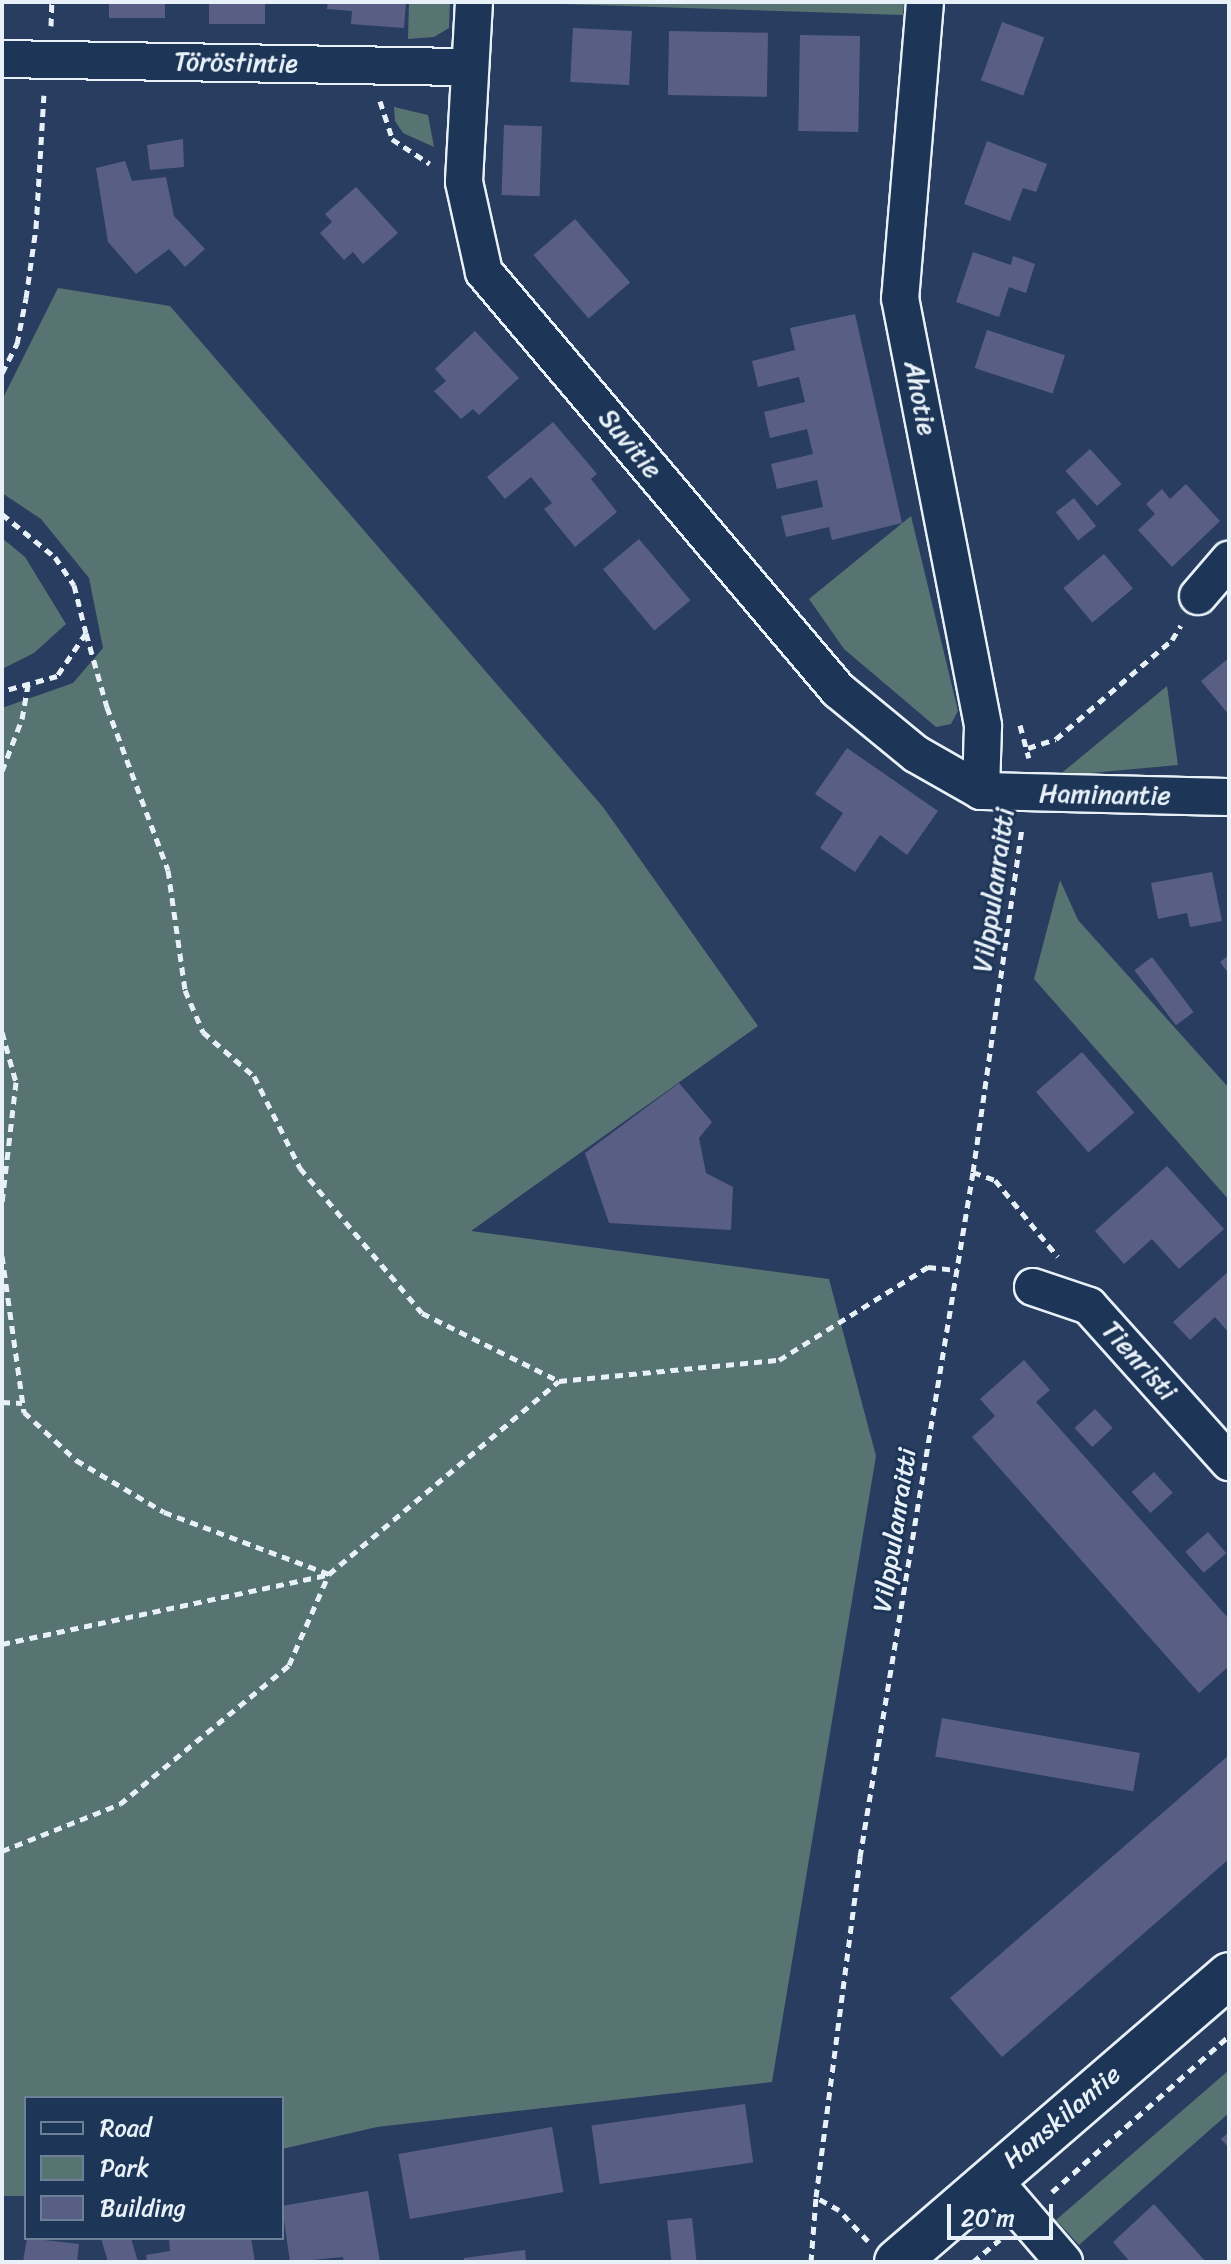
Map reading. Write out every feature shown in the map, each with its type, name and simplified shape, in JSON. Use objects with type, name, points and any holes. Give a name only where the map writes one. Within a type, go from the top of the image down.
[{"type":"street","name":"Suvitie","points":[[474,2],[464,182],[484,272],[838,690],[916,754],[981,791]]},
{"type":"street","name":"Ahotie","points":[[925,2],[900,298],[983,726],[981,791]]},
{"type":"street","name":"Töröstintie","points":[[2,59],[470,67]]},
{"type":"street","points":[[1198,596],[1229,560]]},
{"type":"street","name":"Haminantie","points":[[981,791],[1229,797]]},
{"type":"street","name":"Tienristi","points":[[1033,1287],[1074,1297],[1102,1318],[1229,1462]]},
{"type":"street","name":"Hanskilantie","points":[[885,2255],[991,2177],[1229,1975]]},
{"type":"street","points":[[991,2177],[1064,2262]]},
{"type":"path","points":[[2,373],[17,344],[36,228],[44,80]]},
{"type":"path","points":[[376,88],[392,139],[443,172]]},
{"type":"path","points":[[2,514],[55,557],[74,585],[107,707],[168,870],[185,990],[203,1032],[254,1076],[300,1168],[422,1313],[559,1381],[779,1360],[928,1267],[958,1270]]},
{"type":"path","points":[[1028,748],[1056,739],[1172,640],[1198,596]]},
{"type":"path","points":[[2,691],[57,676],[86,633]]},
{"type":"path","points":[[2,771],[22,719],[28,685]]},
{"type":"path","name":"Vilppulanraitti","points":[[811,2262],[816,2197],[860,1857],[958,1270],[1028,794],[1028,748],[1018,720]]},
{"type":"path","points":[[2,1032],[16,1082],[2,1203]]},
{"type":"path","points":[[973,1172],[995,1180],[1055,1251],[1074,1297]]},
{"type":"path","points":[[2,1256],[24,1412],[76,1460],[164,1512],[329,1574]]},
{"type":"path","points":[[2,1851],[120,1804],[289,1665],[329,1574],[559,1381]]},
{"type":"path","points":[[2,1402],[22,1403]]},
{"type":"path","points":[[2,1644],[329,1574]]},
{"type":"path","points":[[1039,2203],[1229,2036]]},
{"type":"path","points":[[816,2197],[839,2210],[885,2255]]},
{"type":"path","points":[[973,2262],[1012,2229]]},
{"type":"green space","points":[[409,2],[450,2],[449,28],[434,37],[408,39]]},
{"type":"green space","points":[[504,2],[904,2],[903,15]]},
{"type":"green space","points":[[394,107],[428,115],[434,147],[403,133],[395,121]]},
{"type":"green space","points":[[58,288],[170,306],[603,807],[758,1026],[471,1231],[829,1279],[876,1456],[772,2082],[377,2127],[284,2149],[284,2096],[24,2096],[24,2196],[2,2196],[2,708],[73,683],[103,648],[89,578],[41,519],[2,493],[2,400]]},
{"type":"green space","points":[[911,516],[958,711],[951,724],[936,727],[844,649],[809,599]]},
{"type":"green space","points":[[2,538],[25,557],[66,624],[34,653],[2,669]]},
{"type":"green space","points":[[1167,686],[1178,765],[1058,776]]},
{"type":"green space","points":[[1060,880],[1078,920],[1229,1088],[1229,1200],[1034,979]]},
{"type":"green space","points":[[1229,2070],[1229,2113],[1079,2245],[1056,2220]]},
{"type":"building","points":[[109,2],[165,2],[165,18],[109,18]]},
{"type":"building","points":[[209,2],[265,2],[265,24],[209,24]]},
{"type":"building","points":[[328,2],[406,2],[404,28],[351,24],[352,11],[327,9]]},
{"type":"building","points":[[1002,22],[1044,37],[1023,96],[981,80]]},
{"type":"building","points":[[573,28],[632,31],[629,85],[570,82]]},
{"type":"building","points":[[669,31],[768,33],[767,97],[668,95]]},
{"type":"building","points":[[800,35],[860,36],[858,132],[798,131]]},
{"type":"building","points":[[504,125],[542,126],[540,196],[502,195]]},
{"type":"building","points":[[183,139],[184,167],[150,170],[147,145]]},
{"type":"building","points":[[987,141],[1047,164],[1036,192],[1023,188],[1010,221],[964,204]]},
{"type":"building","points":[[125,161],[132,181],[166,177],[174,216],[205,249],[185,267],[169,249],[136,274],[108,242],[96,168]]},
{"type":"building","points":[[356,187],[398,233],[363,264],[353,252],[344,260],[320,233],[332,222],[325,214]]},
{"type":"building","points":[[575,219],[630,282],[589,318],[533,255]]},
{"type":"building","points":[[973,252],[1011,265],[1013,256],[1035,264],[1026,293],[1009,287],[999,317],[956,302]]},
{"type":"building","points":[[855,314],[902,523],[832,540],[829,527],[786,537],[781,516],[823,507],[817,480],[777,489],[771,464],[813,454],[807,429],[770,438],[764,412],[805,402],[799,377],[758,387],[752,361],[795,350],[790,328]]},
{"type":"building","points":[[987,330],[1065,355],[1053,393],[975,368]]},
{"type":"building","points":[[475,331],[519,378],[479,415],[473,409],[461,419],[434,391],[446,381],[435,369]]},
{"type":"building","points":[[553,422],[597,474],[591,479],[617,512],[575,547],[544,509],[552,503],[531,477],[505,499],[487,477]]},
{"type":"building","points":[[1090,449],[1121,484],[1097,506],[1065,471]]},
{"type":"building","points":[[1186,484],[1220,521],[1172,567],[1138,530],[1155,514],[1146,504],[1162,489],[1170,499]]},
{"type":"building","points":[[1074,498],[1096,526],[1078,541],[1056,512]]},
{"type":"building","points":[[639,539],[690,600],[654,630],[603,569]]},
{"type":"building","points":[[1104,554],[1133,588],[1092,623],[1063,588]]},
{"type":"building","points":[[1229,658],[1229,715],[1201,681]]},
{"type":"building","points":[[847,748],[938,811],[907,855],[880,835],[855,872],[820,848],[843,813],[815,794]]},
{"type":"building","points":[[1212,872],[1222,921],[1190,927],[1187,913],[1158,919],[1151,883]]},
{"type":"building","points":[[1229,955],[1229,974],[1220,962]]},
{"type":"building","points":[[1152,957],[1194,1012],[1176,1025],[1134,970]]},
{"type":"building","points":[[1082,1052],[1134,1112],[1088,1152],[1036,1092]]},
{"type":"building","points":[[679,1083],[712,1122],[699,1138],[706,1173],[733,1187],[731,1230],[609,1223],[585,1153]]},
{"type":"building","points":[[1167,1166],[1224,1229],[1179,1269],[1152,1239],[1124,1264],[1095,1231]]},
{"type":"building","points":[[1229,1271],[1229,1333],[1215,1317],[1190,1340],[1173,1322]]},
{"type":"building","points":[[1024,1360],[1050,1390],[1036,1402],[1229,1619],[1229,1666],[1199,1693],[972,1437],[995,1416],[980,1399]]},
{"type":"building","points":[[1095,1409],[1113,1428],[1092,1447],[1075,1428]]},
{"type":"building","points":[[1154,1472],[1173,1493],[1150,1513],[1132,1492]]},
{"type":"building","points":[[1208,1532],[1226,1553],[1204,1573],[1185,1552]]},
{"type":"building","points":[[942,1718],[1140,1753],[1133,1791],[935,1756]]},
{"type":"building","points":[[1229,1755],[1229,1859],[1002,2057],[950,1998]]},
{"type":"building","points":[[745,2104],[753,2162],[600,2184],[592,2126]]},
{"type":"building","points":[[552,2127],[563,2192],[410,2219],[398,2154]]},
{"type":"building","points":[[1229,2132],[1229,2148],[1221,2139]]},
{"type":"building","points":[[368,2191],[380,2262],[344,2262],[343,2257],[290,2262],[284,2206]]},
{"type":"building","points":[[1154,2204],[1206,2262],[1130,2262],[1113,2242]]},
{"type":"building","points":[[692,2218],[697,2262],[671,2262],[667,2221]]},
{"type":"building","points":[[27,2240],[79,2244],[77,2262],[23,2262]]},
{"type":"building","points":[[102,2240],[132,2240],[138,2262],[108,2262]]},
{"type":"building","points":[[169,2240],[251,2240],[255,2262],[147,2262],[146,2255],[170,2251]]},
{"type":"building","points":[[525,2250],[526,2262],[464,2262],[464,2258]]}]
